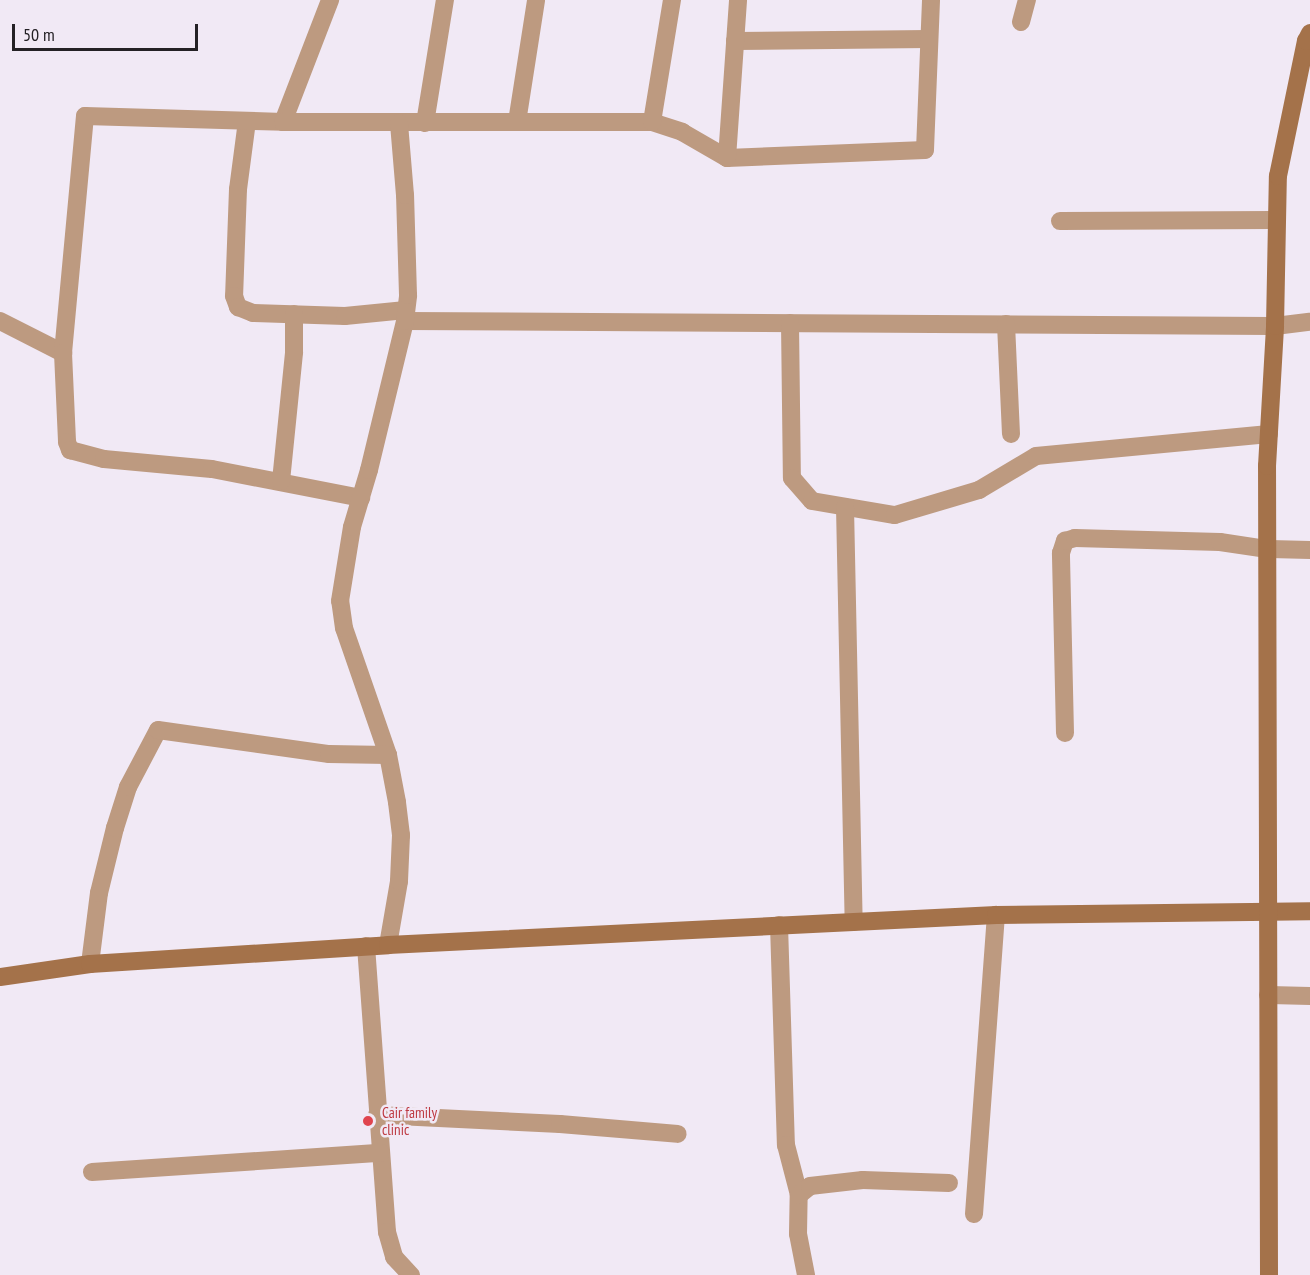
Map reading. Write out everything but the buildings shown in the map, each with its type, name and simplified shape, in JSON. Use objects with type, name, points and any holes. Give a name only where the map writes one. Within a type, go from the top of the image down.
[{"type":"street","points":[[284,122],[330,0]]},
{"type":"street","points":[[425,123],[446,0]]},
{"type":"street","points":[[517,122],[536,0]]},
{"type":"street","points":[[652,122],[672,0]]},
{"type":"street","points":[[727,158],[738,0]]},
{"type":"street","points":[[361,498],[212,469],[104,459],[70,450],[67,442],[63,353],[86,116],[247,122],[652,122],[682,132],[727,158],[925,150],[931,0]]},
{"type":"street","points":[[1021,21],[1027,0]]},
{"type":"street","points":[[1269,1275],[1267,549],[1269,434],[1275,326],[1276,220],[1278,176],[1306,41],[1310,33]]},
{"type":"street","points":[[735,41],[928,39]]},
{"type":"street","points":[[247,122],[238,189],[234,296],[238,308],[253,313],[790,323],[1275,326],[1310,322]]},
{"type":"street","points":[[388,945],[399,881],[400,835],[388,755],[347,637],[340,601],[352,527],[405,315],[405,195],[399,123]]},
{"type":"street","points":[[1060,221],[1276,220]]},
{"type":"street","points":[[281,481],[294,352],[294,314]]},
{"type":"street","points":[[0,321],[63,353]]},
{"type":"street","points":[[790,323],[792,478],[812,501],[895,515],[979,490],[1036,456],[1269,434]]},
{"type":"street","points":[[1006,324],[1011,434]]},
{"type":"street","points":[[845,507],[854,922]]},
{"type":"street","points":[[1065,733],[1061,553],[1065,541],[1075,538],[1220,542],[1267,549],[1310,550]]},
{"type":"street","points":[[90,964],[99,893],[114,828],[128,787],[158,730],[329,754],[388,755]]},
{"type":"street","points":[[0,976],[90,964],[366,946],[779,925],[996,915],[1310,910]]},
{"type":"street","points":[[974,1214],[996,915]]},
{"type":"street","points":[[779,925],[786,1145],[799,1195],[798,1234],[806,1275]]},
{"type":"street","points":[[366,946],[387,1232],[394,1257],[411,1275]]},
{"type":"street","points":[[1268,995],[1310,996]]},
{"type":"street","points":[[377,1115],[560,1124],[678,1134]]},
{"type":"street","points":[[92,1172],[380,1152]]},
{"type":"street","points":[[799,1195],[810,1186],[863,1180],[949,1183]]},
{"type":"place","name":"Cair family clinic","points":[[368,1121]]}]
